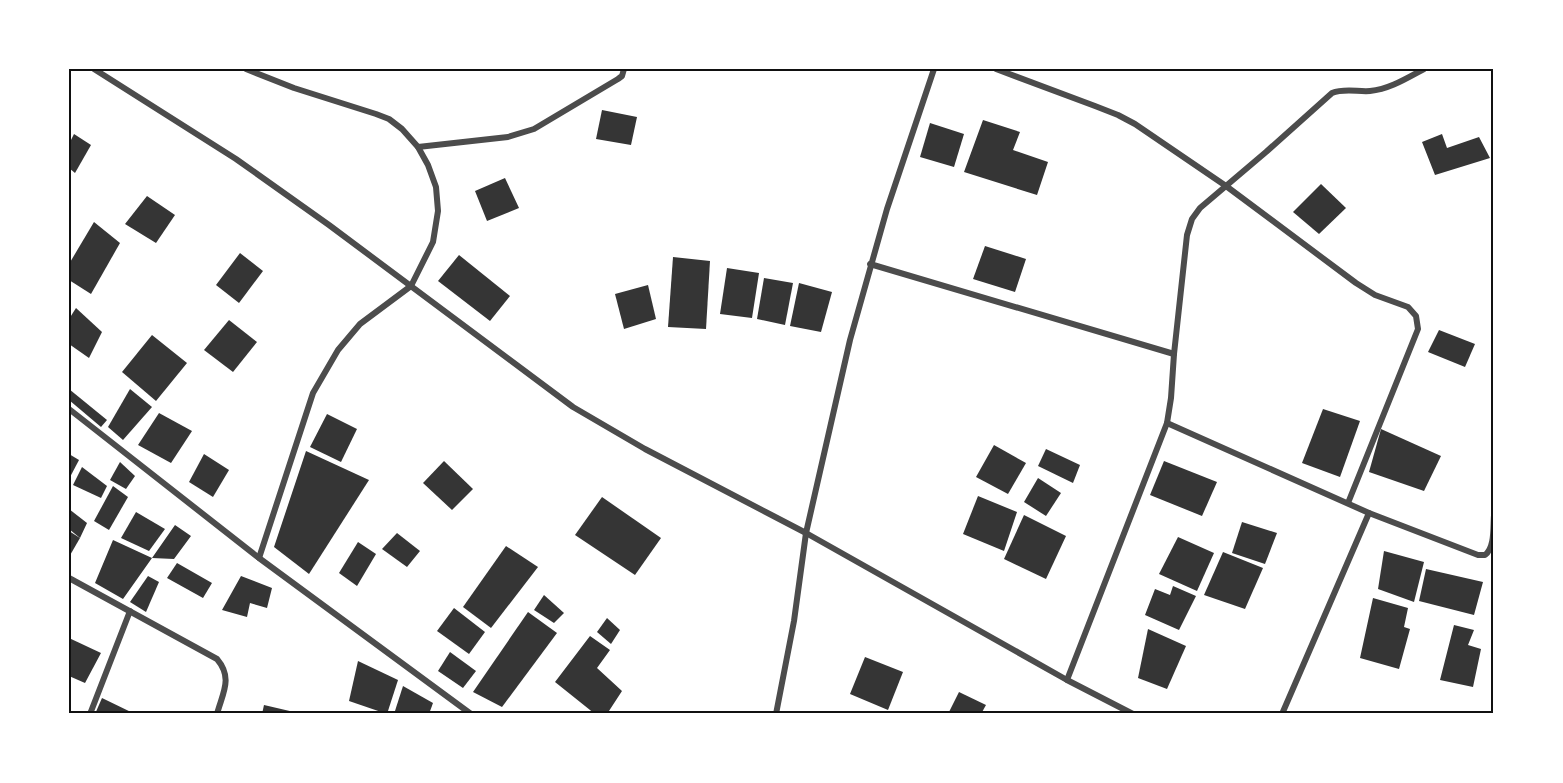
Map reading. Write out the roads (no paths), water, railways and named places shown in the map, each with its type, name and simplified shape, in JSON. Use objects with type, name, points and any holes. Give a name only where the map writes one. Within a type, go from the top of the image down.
[{"type":"street","points":[[94,69],[236,159],[329,225],[573,407],[645,449],[806,533],[1067,680],[1133,714]]},
{"type":"street","points":[[246,69],[294,88],[389,119],[402,129],[418,147],[428,165],[436,187],[438,211],[433,242],[411,286],[360,324],[338,350],[313,393],[258,558]]},
{"type":"street","points":[[418,147],[508,137],[534,129],[618,79],[622,76],[624,69]]},
{"type":"street","points":[[776,714],[794,621],[806,533],[850,340],[887,209],[934,69]]},
{"type":"street","points":[[996,69],[1118,115],[1135,124],[1226,186],[1356,283],[1375,295],[1408,308],[1416,316],[1418,329],[1348,503]]},
{"type":"street","points":[[1067,680],[1167,423],[1186,235],[1192,219],[1200,208],[1332,93],[1384,88],[1424,69]]},
{"type":"street","points":[[870,264],[1174,354]]},
{"type":"street","points":[[69,410],[258,558],[471,714]]},
{"type":"street","points":[[1167,423],[1369,513],[1478,555],[1485,555],[1489,552],[1494,515]]},
{"type":"street","points":[[1282,714],[1369,513]]},
{"type":"street","points":[[69,578],[217,659],[224,668],[227,678],[217,714]]},
{"type":"street","points":[[90,714],[130,611]]}]
